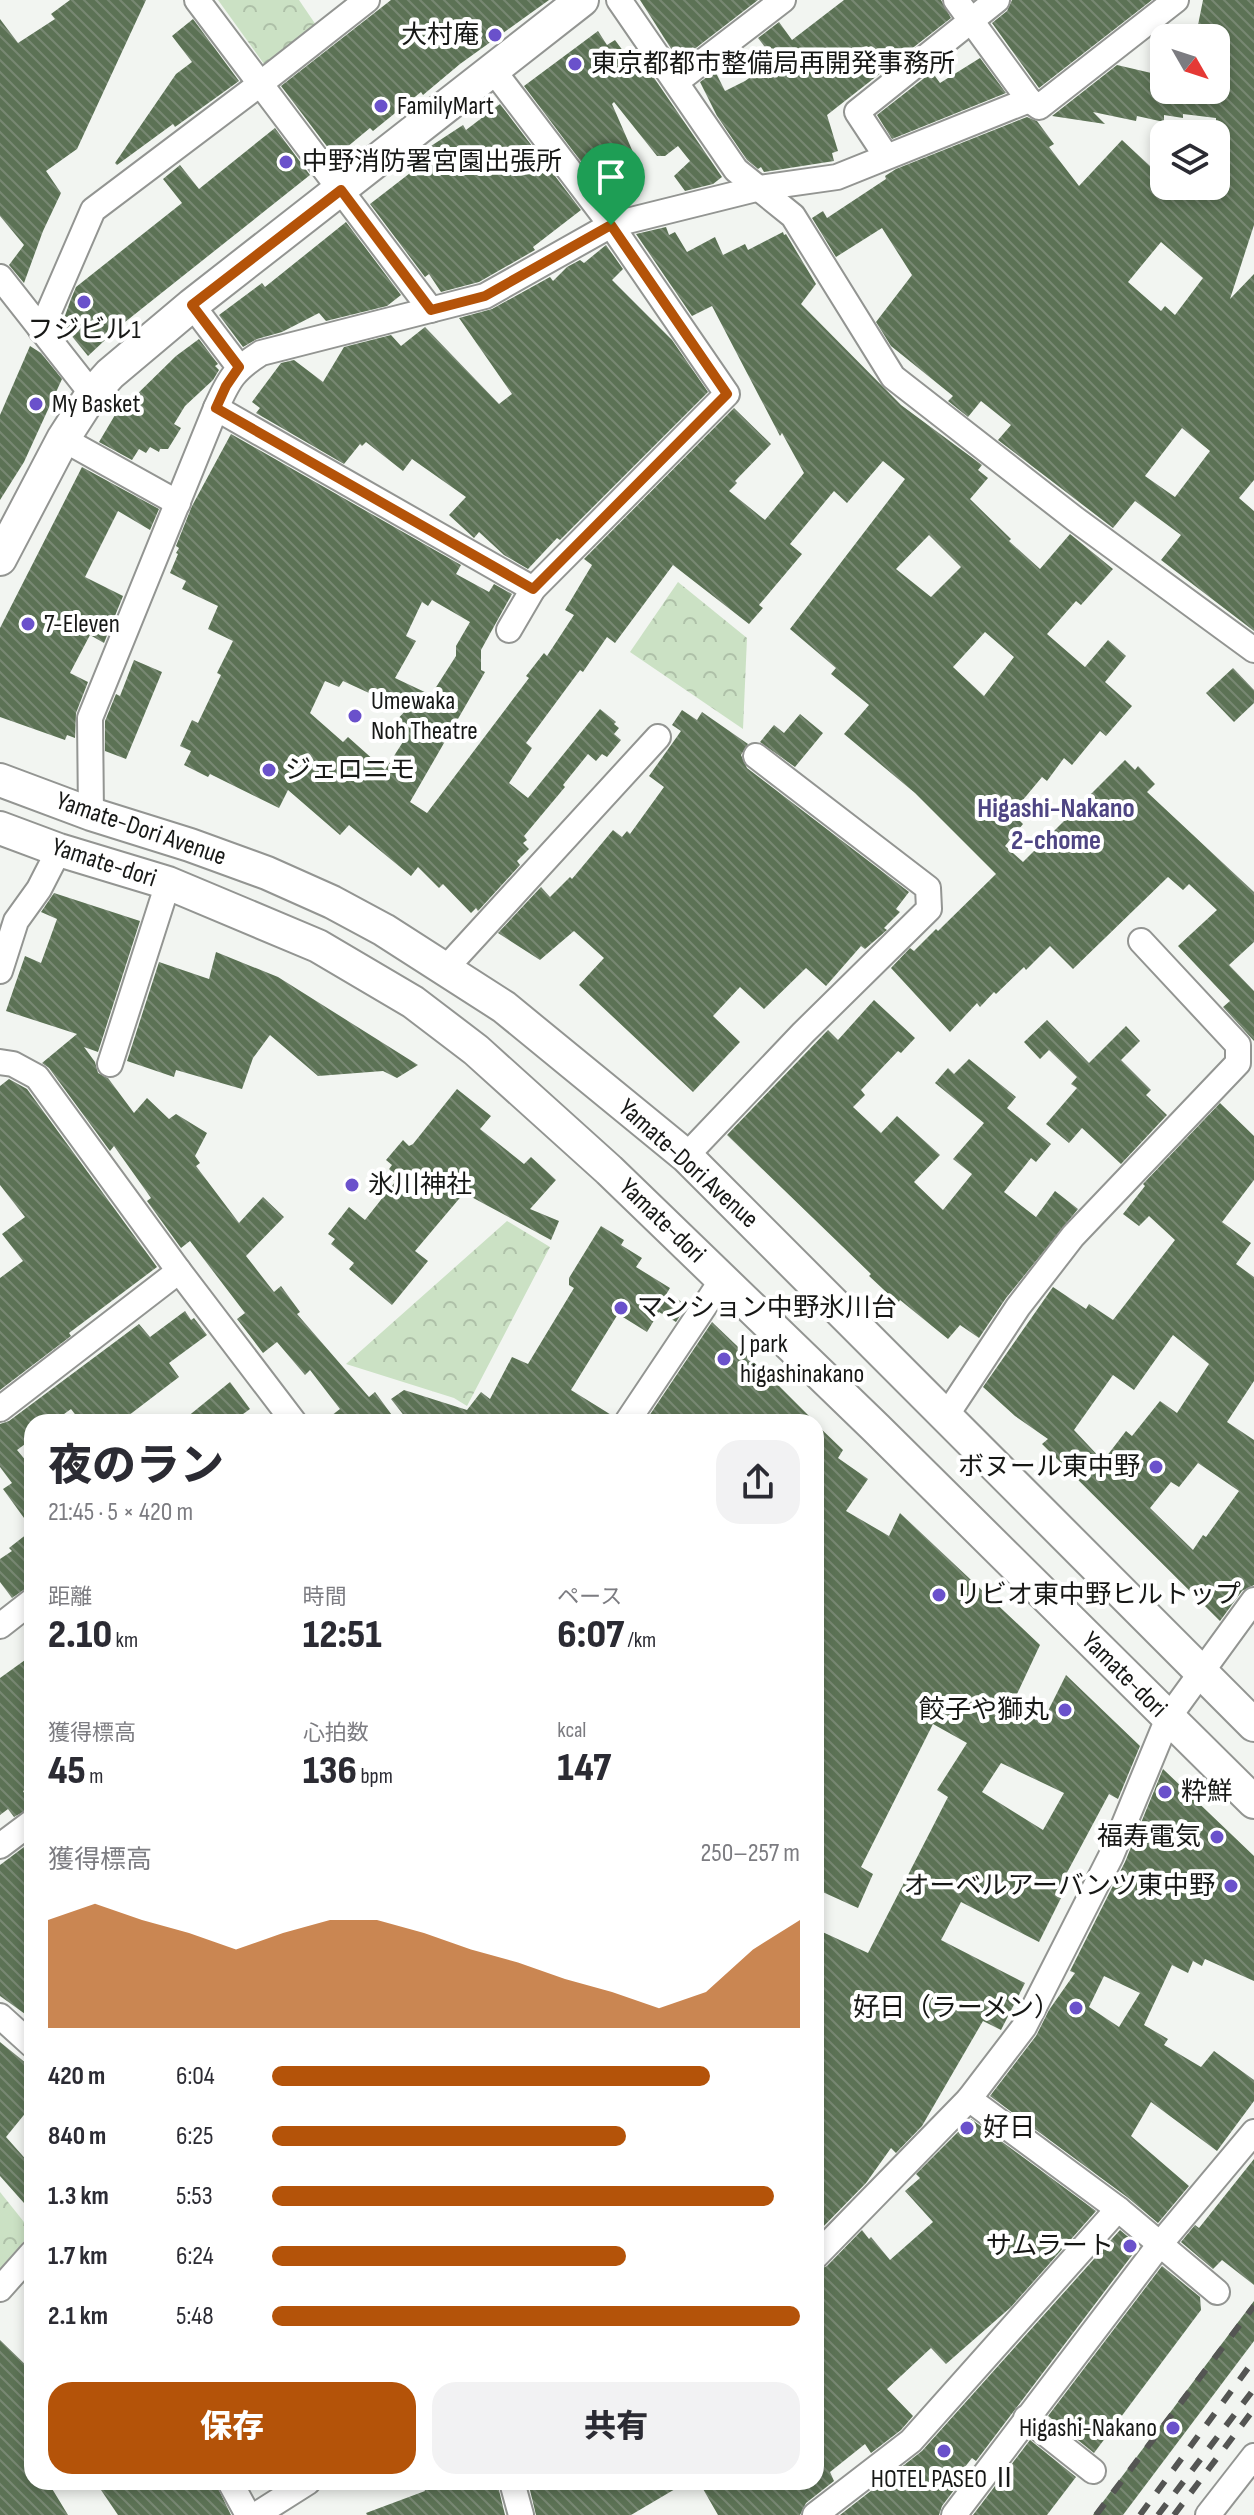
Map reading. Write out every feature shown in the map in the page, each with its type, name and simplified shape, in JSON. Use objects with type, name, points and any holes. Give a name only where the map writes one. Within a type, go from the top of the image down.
[{"type":"main road","points":[[0,559],[63,439],[92,394],[130,356],[582,0]]},
{"type":"main road","name":"Yamate-Dori Avenue","points":[[0,780],[267,873],[371,923],[504,1007],[686,1156],[1254,1725]]},
{"type":"main road","name":"Yamate-dori","points":[[0,828],[59,850],[168,883],[318,946],[413,1002],[476,1050],[609,1170],[876,1428],[1254,1802]]},
{"type":"street","points":[[197,0],[431,310]]},
{"type":"street","points":[[41,330],[93,210],[367,0]]},
{"type":"street","points":[[619,0],[736,170],[793,216],[893,377],[1075,519],[1254,650]]},
{"type":"street","points":[[676,82],[783,0]]},
{"type":"street","points":[[956,0],[1029,100],[1039,107],[1176,0]]},
{"type":"street","points":[[886,156],[857,112],[997,0]]},
{"type":"street","points":[[493,70],[611,225],[727,394],[533,589],[509,630]]},
{"type":"street","points":[[91,814],[90,718],[216,408],[239,367],[261,353],[485,296],[611,225],[760,188],[837,177],[1029,100]]},
{"type":"street","points":[[0,277],[92,394]]},
{"type":"street","points":[[192,305],[239,367]]},
{"type":"street","points":[[216,408],[533,589]]},
{"type":"street","points":[[63,439],[178,503]]},
{"type":"street","points":[[446,968],[658,737]]},
{"type":"street","points":[[686,1156],[803,1033],[929,909],[928,888],[756,756]]},
{"type":"street","points":[[0,971],[16,921],[39,889],[59,850]]},
{"type":"street","points":[[110,1064],[168,883]]},
{"type":"street","points":[[946,1416],[1018,1307],[1073,1236],[1238,1063],[1238,1045],[1141,941]]},
{"type":"street","points":[[0,1062],[13,1064],[37,1077],[280,1414]]},
{"type":"street","points":[[0,1409],[179,1271]]},
{"type":"street","points":[[632,1414],[722,1280]]},
{"type":"street","points":[[824,2248],[969,2099],[1024,2027],[1111,1856],[1168,1718],[1254,1600]]},
{"type":"street","points":[[0,1626],[24,1607]]},
{"type":"street","points":[[0,1846],[24,1828]]},
{"type":"street","points":[[0,2016],[24,2038]]},
{"type":"street","points":[[969,2099],[1118,2209],[1217,2292]]},
{"type":"street","points":[[954,2515],[1160,2244],[1254,2132]]},
{"type":"street","points":[[815,2515],[911,2441],[1118,2209]]},
{"type":"street","points":[[0,2289],[24,2262]]},
{"type":"street","points":[[1026,2418],[1093,2471]]},
{"type":"street","points":[[1208,2515],[1254,2456]]},
{"type":"street","points":[[234,2490],[248,2515]]},
{"type":"street","points":[[256,2515],[295,2490]]},
{"type":"street","points":[[514,2490],[521,2515]]},
{"type":"green space","points":[[218,0],[299,0],[316,25],[264,64]]},
{"type":"green space","points":[[678,582],[747,638],[743,729],[630,652]]},
{"type":"green space","points":[[507,1221],[550,1247],[467,1406],[454,1398],[346,1364]]},
{"type":"green space","points":[[0,2192],[24,2222],[24,2241],[0,2269]]},
{"type":"building","points":[[70,0],[146,0],[77,149],[46,171],[61,193],[24,283],[9,265],[24,245],[0,216],[0,19],[18,43],[55,19],[51,14]]},
{"type":"building","points":[[391,0],[549,0],[460,64],[423,95],[421,92],[373,131],[370,128],[335,157],[281,86]]},
{"type":"building","points":[[640,0],[758,0],[679,61]]},
{"type":"building","points":[[844,0],[941,0],[951,18],[827,115],[838,151],[832,153],[834,161],[764,172],[747,160],[717,116],[700,82],[715,71],[725,91],[745,81],[775,60],[758,38],[779,22],[792,40]]},
{"type":"building","points":[[1012,0],[1152,0],[1039,88],[992,23],[1007,11]]},
{"type":"building","points":[[1203,0],[1254,0],[1254,225],[1230,299],[1254,274],[1254,480],[1239,498],[1254,511],[1254,631],[1161,560],[1181,535],[1135,501],[1113,528],[998,440],[1011,425],[981,401],[968,417],[948,401],[953,396],[891,346],[876,322],[912,275],[882,228],[836,257],[812,218],[823,211],[827,218],[896,169],[1027,117],[1037,121],[1054,144],[1049,147],[1079,186],[1122,140],[1150,166],[1150,200],[1230,200],[1230,120],[1183,114],[1183,118],[1164,115],[1164,120],[1137,116],[1136,121],[1093,112],[1105,124],[1052,116],[1117,65],[1150,73],[1150,104],[1230,104],[1230,24],[1198,24]],"holes":[[[1161,242],[1203,278],[1175,315],[1165,306],[1161,311],[1128,282]],[[1182,428],[1210,451],[1175,497],[1145,476]]]},
{"type":"building","points":[[193,19],[239,81],[117,165],[115,163],[176,74],[192,62],[172,36]]},
{"type":"building","points":[[598,31],[607,45],[615,40],[629,59],[637,53],[722,177],[713,184],[685,191],[674,176],[690,161],[678,146],[665,156],[657,156],[614,102],[612,104],[639,166],[604,192],[524,86]]},
{"type":"building","points":[[980,58],[1006,93],[892,139],[877,115],[932,72],[940,83]]},
{"type":"building","points":[[500,104],[581,210],[533,247],[535,250],[479,282],[441,292],[429,274],[425,277],[370,204],[436,153],[431,146],[463,125],[466,130]]},
{"type":"building","points":[[275,128],[310,175],[120,326],[88,356],[62,324],[76,287],[182,203],[163,179],[180,165],[199,189]]},
{"type":"building","points":[[346,222],[401,295],[387,306],[326,321],[319,313],[243,347],[219,315],[262,283],[265,287]]},
{"type":"building","points":[[666,227],[669,235],[675,232],[687,252],[715,237],[723,255],[745,244],[748,250],[783,232],[786,234],[816,284],[801,304],[901,405],[982,465],[978,470],[988,478],[970,499],[1011,539],[1009,541],[1040,569],[1070,534],[1113,569],[1081,605],[1076,601],[1047,634],[1085,667],[1108,640],[1126,656],[1105,682],[1132,706],[1106,736],[1100,731],[1072,765],[1064,758],[1047,781],[1042,777],[1012,813],[1023,824],[1005,846],[1023,862],[1125,760],[1135,770],[1138,766],[1155,784],[1147,792],[1254,892],[1254,942],[1229,965],[1254,991],[1254,1041],[1223,1007],[1230,1001],[1178,946],[1217,910],[1189,884],[1183,890],[1168,877],[1073,969],[1050,946],[980,1007],[977,1003],[950,1032],[891,968],[910,948],[914,951],[936,929],[938,931],[996,874],[915,793],[844,734],[869,705],[831,674],[836,668],[790,629],[905,479],[883,461],[847,503],[834,491],[790,544],[802,554],[759,605],[763,608],[749,624],[673,565],[615,643],[607,637],[526,743],[532,748],[509,783],[528,798],[600,709],[616,722],[614,724],[619,728],[614,734],[621,740],[607,757],[602,754],[596,761],[588,754],[524,836],[527,840],[523,843],[529,849],[517,861],[520,865],[478,911],[476,908],[471,913],[443,884],[439,888],[418,867],[411,876],[349,825],[340,835],[288,790],[279,808],[210,774],[208,777],[184,765],[191,751],[180,746],[192,720],[198,723],[233,641],[208,629],[218,606],[182,589],[186,581],[170,573],[178,554],[179,548],[176,546],[192,506],[231,434],[461,565],[456,574],[489,592],[494,584],[512,594],[481,650],[481,670],[485,672],[410,802],[427,813],[529,678],[526,676],[544,653],[547,656],[574,615],[565,610],[592,565],[584,559],[734,408],[771,444],[729,491],[765,520],[804,473],[782,433],[780,436],[712,306],[692,316],[636,234]],"holes":[[[929,535],[961,567],[931,597],[896,569]],[[432,600],[470,622],[456,646],[456,656],[431,695],[395,678],[416,641],[406,636],[422,602],[428,606]],[[985,632],[1014,657],[984,696],[953,667]],[[325,681],[339,687],[343,681],[406,710],[394,723],[408,734],[385,770],[348,737],[343,742],[310,713]]]},
{"type":"building","points":[[606,245],[623,269],[612,280],[672,340],[708,392],[528,569],[504,555],[479,532],[474,538],[449,515],[466,497],[412,459],[403,471],[366,442],[362,446],[360,444],[344,464],[256,413],[260,408],[252,402],[281,363],[294,360],[323,382],[344,347],[391,335],[401,346],[425,327],[499,404],[512,394],[459,318],[492,309],[550,277],[553,281],[567,267],[580,260],[584,263]]},
{"type":"building","points":[[199,339],[218,364],[215,366],[219,370],[213,380],[185,406],[174,424],[181,428],[168,449],[160,449],[159,452],[150,447],[146,453],[139,449],[132,460],[99,442],[115,415],[125,406],[136,413],[128,403],[176,356]]},
{"type":"building","points":[[30,346],[41,353],[62,379],[24,462],[0,500],[0,415]]},
{"type":"building","points":[[82,467],[159,509],[150,530],[118,511],[85,577],[123,596],[104,643],[90,635],[70,673],[88,682],[76,713],[75,738],[67,735],[65,740],[0,717],[0,628]]},
{"type":"building","points":[[134,660],[162,672],[126,759],[105,751],[105,721],[116,694],[120,696]]},
{"type":"building","points":[[1233,668],[1254,690],[1254,703],[1234,722],[1206,693]]},
{"type":"building","points":[[682,710],[697,720],[702,712],[748,744],[741,755],[747,768],[909,892],[896,909],[900,912],[884,928],[887,930],[865,949],[861,946],[826,986],[806,968],[764,1009],[740,987],[713,1016],[740,1042],[693,1092],[579,985],[604,958],[574,931],[540,960],[498,933],[541,887],[550,897],[570,877],[572,879],[613,830],[622,837],[627,831],[630,834],[664,787],[649,776],[681,731],[672,725]]},
{"type":"building","points":[[800,714],[823,733],[795,767],[760,742],[774,725],[784,733]]},
{"type":"building","points":[[54,893],[140,921],[98,1052],[84,1047],[95,1062],[98,1073],[108,1078],[134,1113],[147,1098],[169,1119],[176,1114],[207,1133],[195,1156],[200,1163],[196,1166],[239,1223],[263,1197],[284,1217],[246,1256],[274,1292],[281,1286],[300,1312],[297,1314],[369,1397],[375,1392],[391,1414],[333,1414],[340,1409],[310,1370],[305,1375],[277,1342],[263,1353],[237,1319],[245,1313],[190,1241],[181,1248],[147,1201],[151,1198],[114,1146],[110,1151],[49,1068],[42,1063],[77,1034],[6,1011],[25,956],[41,963],[57,919],[41,912]]},
{"type":"building","points":[[216,952],[278,977],[418,1065],[397,1078],[383,1071],[318,1076],[270,1035],[253,1058],[242,1089],[176,1070],[174,1077],[127,1061],[159,962],[209,979]]},
{"type":"building","points":[[874,1000],[915,1038],[901,1053],[898,1051],[861,1090],[865,1095],[853,1107],[881,1133],[897,1116],[940,1155],[914,1182],[943,1210],[972,1174],[953,1159],[984,1123],[935,1083],[948,1068],[954,1074],[969,1059],[1016,1097],[1007,1108],[1051,1144],[1036,1162],[1031,1158],[1004,1192],[1036,1217],[1055,1191],[1078,1209],[1006,1298],[979,1338],[960,1325],[948,1339],[900,1300],[898,1303],[727,1135],[828,1030],[838,1040]]},
{"type":"building","points":[[1047,1020],[1089,1063],[1126,1026],[1140,1041],[1121,1060],[1151,1090],[1146,1095],[1167,1115],[1121,1164],[1082,1128],[1069,1143],[1046,1124],[1077,1088],[1071,1084],[1077,1077],[1049,1050],[1040,1059],[1024,1042]]},
{"type":"building","points":[[9,1079],[27,1089],[157,1267],[0,1390],[0,1278],[23,1261],[2,1234],[25,1217],[0,1185],[0,1086]]},
{"type":"building","points":[[457,1089],[491,1116],[480,1129],[524,1164],[531,1157],[556,1180],[530,1209],[559,1221],[551,1240],[464,1193],[415,1251],[428,1261],[392,1305],[349,1269],[354,1263],[331,1244],[335,1239],[328,1234],[349,1207],[365,1220],[395,1182],[396,1176],[389,1169],[392,1165],[386,1160],[403,1140],[409,1146],[413,1144]]},
{"type":"building","points":[[1220,1103],[1254,1136],[1254,1180],[1222,1222],[1251,1243],[1236,1264],[1254,1277],[1254,1381],[1227,1422],[1254,1440],[1254,1585],[1242,1591],[1220,1621],[1042,1444],[1048,1439],[1015,1416],[983,1387],[1053,1287],[1086,1309],[1089,1304],[1113,1320],[1175,1240],[1149,1216],[1139,1226],[1123,1214],[1145,1186],[1143,1184]],"holes":[[[1173,1335],[1209,1364],[1177,1413],[1160,1401],[1132,1436],[1126,1431],[1103,1461],[1074,1430],[1113,1375],[1134,1390]],[[1198,1463],[1239,1491],[1193,1550],[1150,1508],[1171,1482],[1179,1487]]]},
{"type":"building","name":"マンション中野氷川台","points":[[601,1226],[624,1240],[621,1245],[642,1258],[636,1267],[670,1288],[667,1293],[687,1305],[676,1322],[659,1312],[647,1332],[618,1314],[571,1390],[610,1414],[403,1414],[391,1399],[404,1390],[467,1410],[481,1392],[490,1399],[512,1357],[528,1364],[574,1288],[569,1285],[569,1278]]},
{"type":"building","points":[[185,1311],[207,1335],[169,1363],[179,1377],[130,1414],[75,1414],[71,1409],[64,1414],[24,1414],[24,1445],[17,1450],[24,1458],[24,1518],[3,1489],[12,1483],[0,1467],[0,1424],[9,1421],[139,1324],[150,1337]]},
{"type":"building","points":[[712,1322],[807,1414],[650,1414]]},
{"type":"building","points":[[230,1382],[250,1409],[243,1414],[191,1414]]},
{"type":"building","points":[[824,1432],[843,1450],[838,1458],[868,1479],[846,1511],[889,1536],[900,1513],[1040,1645],[1017,1694],[1048,1711],[1066,1675],[1140,1746],[1118,1799],[1109,1794],[1055,1895],[1061,1898],[1039,1942],[961,1902],[941,1940],[1025,1983],[1001,2030],[983,2021],[922,2126],[896,2153],[891,2148],[866,2183],[824,2226],[824,1933],[868,1953],[948,1797],[937,1790],[967,1743],[933,1724],[861,1867],[873,1874],[858,1908],[824,1893]],"holes":[[[1001,1763],[1064,1793],[1043,1830],[982,1792]]]},
{"type":"building","points":[[24,1536],[24,1590],[12,1598],[0,1582],[0,1559],[12,1551],[9,1548]]},
{"type":"building","points":[[24,1661],[24,1811],[14,1817],[8,1809],[0,1815],[0,1678]]},
{"type":"building","points":[[1163,1769],[1254,1856],[1254,1981],[1205,1959],[1202,1966],[1193,1961],[1188,1973],[1172,1965],[1144,2025],[1168,2039],[1164,2045],[1201,2067],[1214,2051],[1254,2080],[1254,2101],[1217,2151],[1151,2102],[1131,2136],[1189,2186],[1158,2223],[990,2096],[1036,2036],[1049,2010],[1075,1973],[1070,1971],[1125,1862]],"holes":[[[1104,1976],[1140,1993],[1119,2027],[1089,2007]]]},
{"type":"building","points":[[24,1847],[24,2013],[0,1996],[0,1865]]},
{"type":"building","points":[[0,2042],[24,2062],[24,2115],[6,2137],[24,2157],[24,2203],[0,2176]]},
{"type":"building","points":[[971,2119],[1096,2211],[1011,2307],[946,2364],[931,2348],[887,2389],[913,2416],[901,2430],[871,2453],[865,2444],[830,2472],[834,2481],[824,2489],[824,2267],[862,2230],[890,2260],[933,2222],[905,2191],[920,2178],[916,2174]]},
{"type":"building","points":[[1254,2159],[1254,2285],[1222,2260],[1213,2269],[1181,2242],[1195,2225],[1199,2228]]},
{"type":"building","points":[[1120,2230],[1139,2246],[976,2461],[972,2458],[949,2487],[954,2490],[939,2515],[840,2515],[922,2451]]},
{"type":"building","points":[[1162,2266],[1200,2297],[1201,2310],[1094,2453],[1048,2416]]},
{"type":"building","name":"Higashi-Nakano","points":[[1254,2301],[1254,2341],[1123,2515],[1093,2515]]},
{"type":"building","points":[[0,2340],[24,2363],[24,2490],[53,2490],[68,2515],[0,2515]]},
{"type":"building","points":[[1030,2440],[1076,2477],[1047,2515],[973,2515]]},
{"type":"building","points":[[101,2490],[219,2490],[231,2515],[118,2515]]},
{"type":"building","points":[[499,2490],[505,2515],[366,2513],[425,2491]]},
{"type":"building","points":[[530,2490],[673,2490],[631,2515],[536,2515]]},
{"type":"building","points":[[704,2490],[823,2490],[806,2503],[800,2515],[718,2515]]},
{"type":"railway","points":[[1096,2515],[1254,2306]]},
{"type":"railway","points":[[1140,2515],[1254,2360]]},
{"type":"railway","points":[[1158,2515],[1254,2389]]},
{"type":"railway","points":[[1174,2515],[1254,2409]]},
{"type":"place","name":"大村庵","points":[[495,35]]},
{"type":"place","name":"東京都都市整備局再開発事務所","points":[[575,64]]},
{"type":"place","name":"FamilyMart","points":[[381,106]]},
{"type":"place","name":"中野消防署宮園出張所","points":[[286,162]]},
{"type":"place","name":"フジビル1","points":[[84,302]]},
{"type":"place","name":"My Basket","points":[[36,404]]},
{"type":"place","name":"7-Eleven","points":[[28,624]]},
{"type":"place","name":"Umewaka Noh Theatre","points":[[355,716]]},
{"type":"place","name":"ジェロニモ","points":[[269,770]]},
{"type":"place","name":"氷川神社","points":[[352,1185]]},
{"type":"place","name":"マンション中野氷川台","points":[[621,1308]]},
{"type":"place","name":"J park higashinakano","points":[[724,1359]]},
{"type":"place","name":"ボヌール東中野","points":[[1156,1467]]},
{"type":"place","name":"リビオ東中野ヒルトップ","points":[[939,1595]]},
{"type":"place","name":"餃子や獅丸","points":[[1065,1710]]},
{"type":"place","name":"粋鮮","points":[[1165,1792]]},
{"type":"place","name":"福寿電気","points":[[1217,1837]]},
{"type":"place","name":"オーベルアーバンツ東中野","points":[[1231,1886]]},
{"type":"place","name":"好日（ラーメン）","points":[[1076,2008]]},
{"type":"place","name":"好日","points":[[967,2128]]},
{"type":"place","name":"サムラート","points":[[1130,2246]]},
{"type":"place","name":"Higashi-Nakano","points":[[1173,2428]]},
{"type":"place","name":"HOTEL PASEO Ⅱ","points":[[944,2451]]},
{"type":"district","name":"Higashi-Nakano 2-chome","points":[[1056,824]]},
{"type":"route","points":[[341,190],[431,310],[485,296],[611,225],[727,394],[533,589],[216,408],[239,367],[192,305],[341,190]]}]
